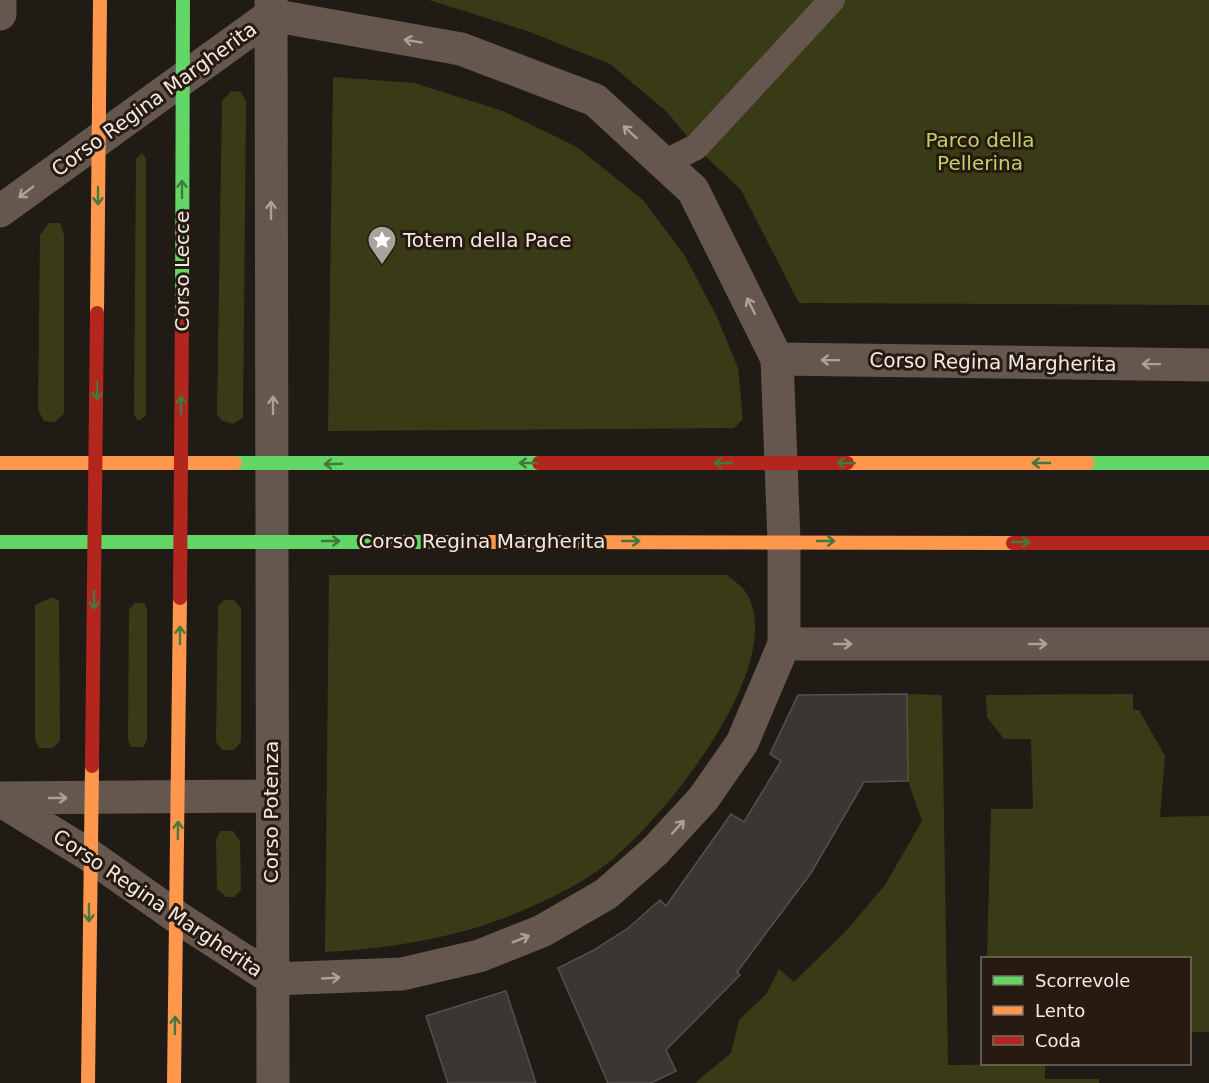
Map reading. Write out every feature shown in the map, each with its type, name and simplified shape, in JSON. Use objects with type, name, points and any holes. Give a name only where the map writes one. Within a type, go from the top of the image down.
[{"type":"main road","points":[[88,1083],[100,0]]},
{"type":"main road","name":"Corso Lecce","points":[[180,543],[183,0]]},
{"type":"main road","points":[[0,463],[1209,463]]},
{"type":"main road","name":"Corso Regina Margherita","points":[[0,542],[1209,543]]},
{"type":"main road","points":[[174,1083],[180,543]]},
{"type":"street","points":[[0,0],[0,14]]},
{"type":"street","points":[[271,7],[273,541]]},
{"type":"street","name":"Corso Regina Margherita","points":[[0,211],[182,78],[271,7],[461,49],[595,100],[693,190],[777,359],[784,541],[784,644],[742,743],[703,799],[656,851],[606,894],[542,931],[479,956],[402,974],[273,979],[177,918],[89,855],[0,799]]},
{"type":"street","name":"Corso Regina Margherita","points":[[777,359],[1209,365]]},
{"type":"street","name":"Corso Potenza","points":[[273,541],[270,796],[273,1083]]},
{"type":"street","points":[[784,644],[1209,644]]},
{"type":"street","name":"Corso Regina Margherita","points":[[0,799],[270,796]]},
{"type":"lane","points":[[664,163],[696,147],[832,0]]},
{"type":"green space","name":"Parco della Pellerina","points":[[429,0],[1209,0],[1209,305],[799,303],[741,190],[696,147],[667,112],[610,64],[527,31]]},
{"type":"green space","points":[[333,77],[414,83],[503,111],[577,147],[643,200],[685,256],[717,317],[738,368],[743,419],[734,428],[328,431]]},
{"type":"green space","points":[[231,91],[241,92],[246,102],[243,418],[233,424],[223,421],[217,415],[222,101]]},
{"type":"green space","points":[[142,153],[146,159],[146,416],[138,421],[134,414],[136,159]]},
{"type":"green space","points":[[49,223],[60,223],[64,235],[64,414],[55,422],[44,421],[38,410],[40,235]]},
{"type":"green space","points":[[329,575],[727,575],[747,594],[755,626],[750,663],[734,704],[710,745],[681,785],[622,851],[590,876],[512,915],[460,932],[380,947],[325,952]]},
{"type":"green space","points":[[52,597],[59,601],[60,741],[53,748],[39,748],[35,740],[35,605]]},
{"type":"green space","points":[[224,600],[234,600],[241,608],[241,742],[234,750],[222,750],[216,742],[218,606]]},
{"type":"green space","points":[[135,603],[144,603],[147,609],[147,740],[143,747],[131,747],[128,740],[129,609]]},
{"type":"green space","points":[[907,694],[942,695],[948,1065],[1045,1065],[1045,1079],[1099,1079],[1099,1083],[695,1083],[731,1053],[739,1020],[767,993],[779,969],[794,982],[845,932],[885,885],[922,821],[908,781]]},
{"type":"green space","points":[[1133,694],[1133,710],[1139,710],[1165,756],[1160,817],[1209,816],[1209,1032],[1191,1032],[1191,957],[987,957],[991,809],[1033,809],[1031,739],[1004,739],[987,717],[986,695]]},
{"type":"green space","points":[[220,831],[233,831],[240,841],[241,890],[234,897],[226,897],[217,889],[216,840]]},
{"type":"building","points":[[907,694],[908,781],[864,782],[811,873],[737,972],[740,975],[666,1050],[676,1071],[651,1083],[608,1083],[558,968],[594,950],[627,929],[660,900],[666,906],[731,814],[744,822],[781,761],[770,754],[798,695]]},
{"type":"building","points":[[506,991],[536,1083],[448,1083],[426,1016]]},
{"type":"traffic: fast","points":[[182,310],[183,0]]},
{"type":"traffic: fast","points":[[235,463],[539,463]]},
{"type":"traffic: fast","points":[[1088,463],[1209,463]]},
{"type":"traffic: fast","points":[[0,542],[488,542]]},
{"type":"traffic: slow","points":[[97,313],[100,0]]},
{"type":"traffic: slow","points":[[0,463],[235,463]]},
{"type":"traffic: slow","points":[[847,463],[1088,463]]},
{"type":"traffic: slow","points":[[488,542],[1013,543]]},
{"type":"traffic: slow","points":[[174,1083],[180,598]]},
{"type":"traffic: slow","points":[[88,1083],[92,766]]},
{"type":"traffic: jam","points":[[180,598],[182,310]]},
{"type":"traffic: jam","points":[[92,766],[97,313]]},
{"type":"traffic: jam","points":[[539,463],[847,463]]},
{"type":"traffic: jam","points":[[1013,543],[1209,543]]},
{"type":"place","name":"Totem della Pace","points":[[382,266]]}]
